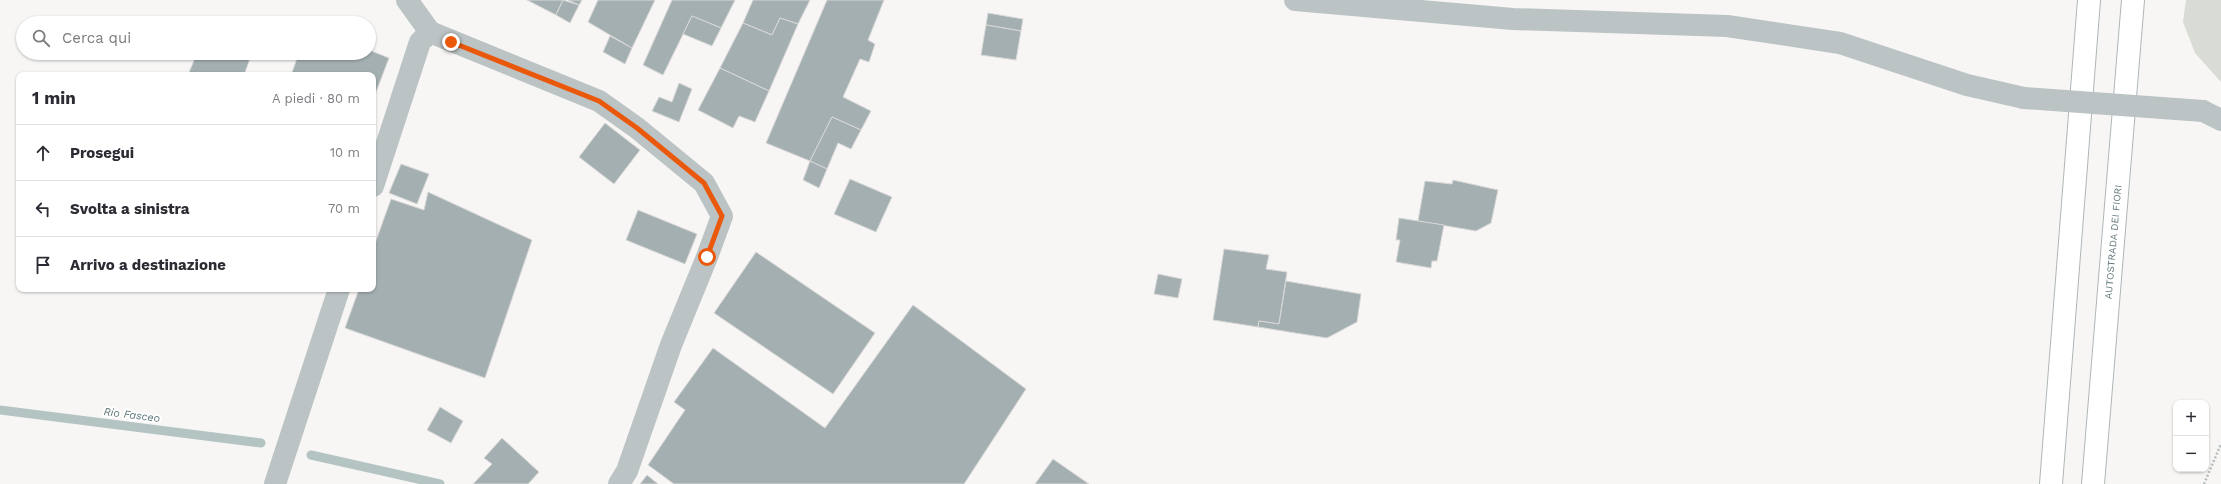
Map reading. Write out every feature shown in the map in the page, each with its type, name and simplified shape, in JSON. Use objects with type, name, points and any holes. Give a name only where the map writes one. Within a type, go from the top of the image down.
[{"type":"highway","points":[[2051,484],[2089,0]]},
{"type":"highway","name":"AUTOSTRADA DEI FIORI","points":[[2093,484],[2133,0]]},
{"type":"street","points":[[407,0],[430,32],[599,101],[637,128],[704,183],[722,216],[707,257],[670,345],[627,471],[619,484]]},
{"type":"street","points":[[1295,0],[1513,19],[1727,26],[1840,43],[1967,85],[2024,98],[2212,115]]},
{"type":"street","points":[[376,177],[420,42],[430,32]]},
{"type":"street","points":[[274,484],[338,292]]},
{"type":"path","points":[[2204,484],[2221,444]]},
{"type":"shaded area","points":[[2186,0],[2221,0],[2221,82],[2195,53],[2183,22]]},
{"type":"building","points":[[527,0],[563,0],[556,15]]},
{"type":"building","points":[[563,0],[579,5],[570,23],[556,15]]},
{"type":"building","points":[[568,0],[582,0],[579,5]]},
{"type":"building","points":[[598,0],[655,0],[632,48],[588,22]]},
{"type":"building","points":[[672,0],[735,0],[721,28],[692,16],[663,75],[643,65]]},
{"type":"building","points":[[753,0],[810,0],[798,24],[780,18],[772,35],[743,23]]},
{"type":"building","points":[[827,0],[884,0],[868,40],[875,44],[869,62],[860,59],[843,97],[871,111],[861,130],[832,117],[810,161],[766,143]]},
{"type":"building","points":[[988,13],[1023,19],[1021,31],[986,25]]},
{"type":"building","points":[[692,16],[721,28],[712,46],[683,34]]},
{"type":"building","points":[[780,18],[798,24],[769,91],[720,68],[743,23],[772,35]]},
{"type":"building","points":[[986,25],[1021,31],[1016,60],[981,55]]},
{"type":"building","points":[[610,36],[632,48],[625,64],[603,52]]},
{"type":"building","points":[[376,53],[389,58],[376,92],[376,72],[292,72],[296,60],[376,60]]},
{"type":"building","points":[[194,60],[249,60],[245,72],[189,72]]},
{"type":"building","points":[[720,68],[769,91],[755,122],[739,116],[733,128],[698,110]]},
{"type":"building","points":[[679,83],[692,89],[679,122],[652,111],[659,97],[672,102]]},
{"type":"building","points":[[832,117],[861,130],[851,149],[838,143],[827,169],[810,161]]},
{"type":"building","points":[[605,123],[640,150],[614,184],[579,157]]},
{"type":"building","points":[[810,161],[827,169],[819,188],[803,180]]},
{"type":"building","points":[[401,164],[429,174],[417,204],[389,193]]},
{"type":"building","points":[[850,179],[892,197],[876,232],[834,214]]},
{"type":"building","points":[[1453,180],[1498,190],[1491,223],[1476,231],[1418,221],[1425,181],[1452,184]]},
{"type":"building","points":[[428,192],[532,240],[485,378],[345,328],[358,292],[376,292],[376,241],[391,199],[424,210]]},
{"type":"building","points":[[638,210],[697,234],[685,264],[626,240]]},
{"type":"building","points":[[1399,218],[1444,225],[1437,261],[1432,261],[1431,268],[1396,262],[1400,240],[1396,240]]},
{"type":"building","points":[[1224,249],[1269,255],[1266,269],[1287,272],[1279,324],[1259,321],[1258,327],[1213,320]]},
{"type":"building","points":[[756,252],[875,333],[833,394],[714,313]]},
{"type":"building","points":[[1158,274],[1182,279],[1178,298],[1154,294]]},
{"type":"building","points":[[1286,281],[1361,294],[1357,322],[1327,338],[1258,327],[1259,321],[1279,324]]},
{"type":"building","points":[[913,305],[1026,389],[964,484],[674,484],[648,465],[685,410],[674,402],[713,348],[825,428]]},
{"type":"building","points":[[440,407],[463,421],[451,443],[427,430]]},
{"type":"building","points":[[502,438],[539,472],[528,484],[473,484],[492,464],[484,458]]},
{"type":"building","points":[[1053,459],[1089,484],[1035,484]]},
{"type":"building","points":[[647,475],[658,484],[640,484]]},
{"type":"waterway","name":"Rio Fasceo","points":[[0,410],[261,443]]},
{"type":"waterway","name":"Rio Fasceo","points":[[311,455],[440,484]]},
{"type":"route","points":[[451,42],[599,101],[637,128],[704,183],[722,216],[707,257]]}]
